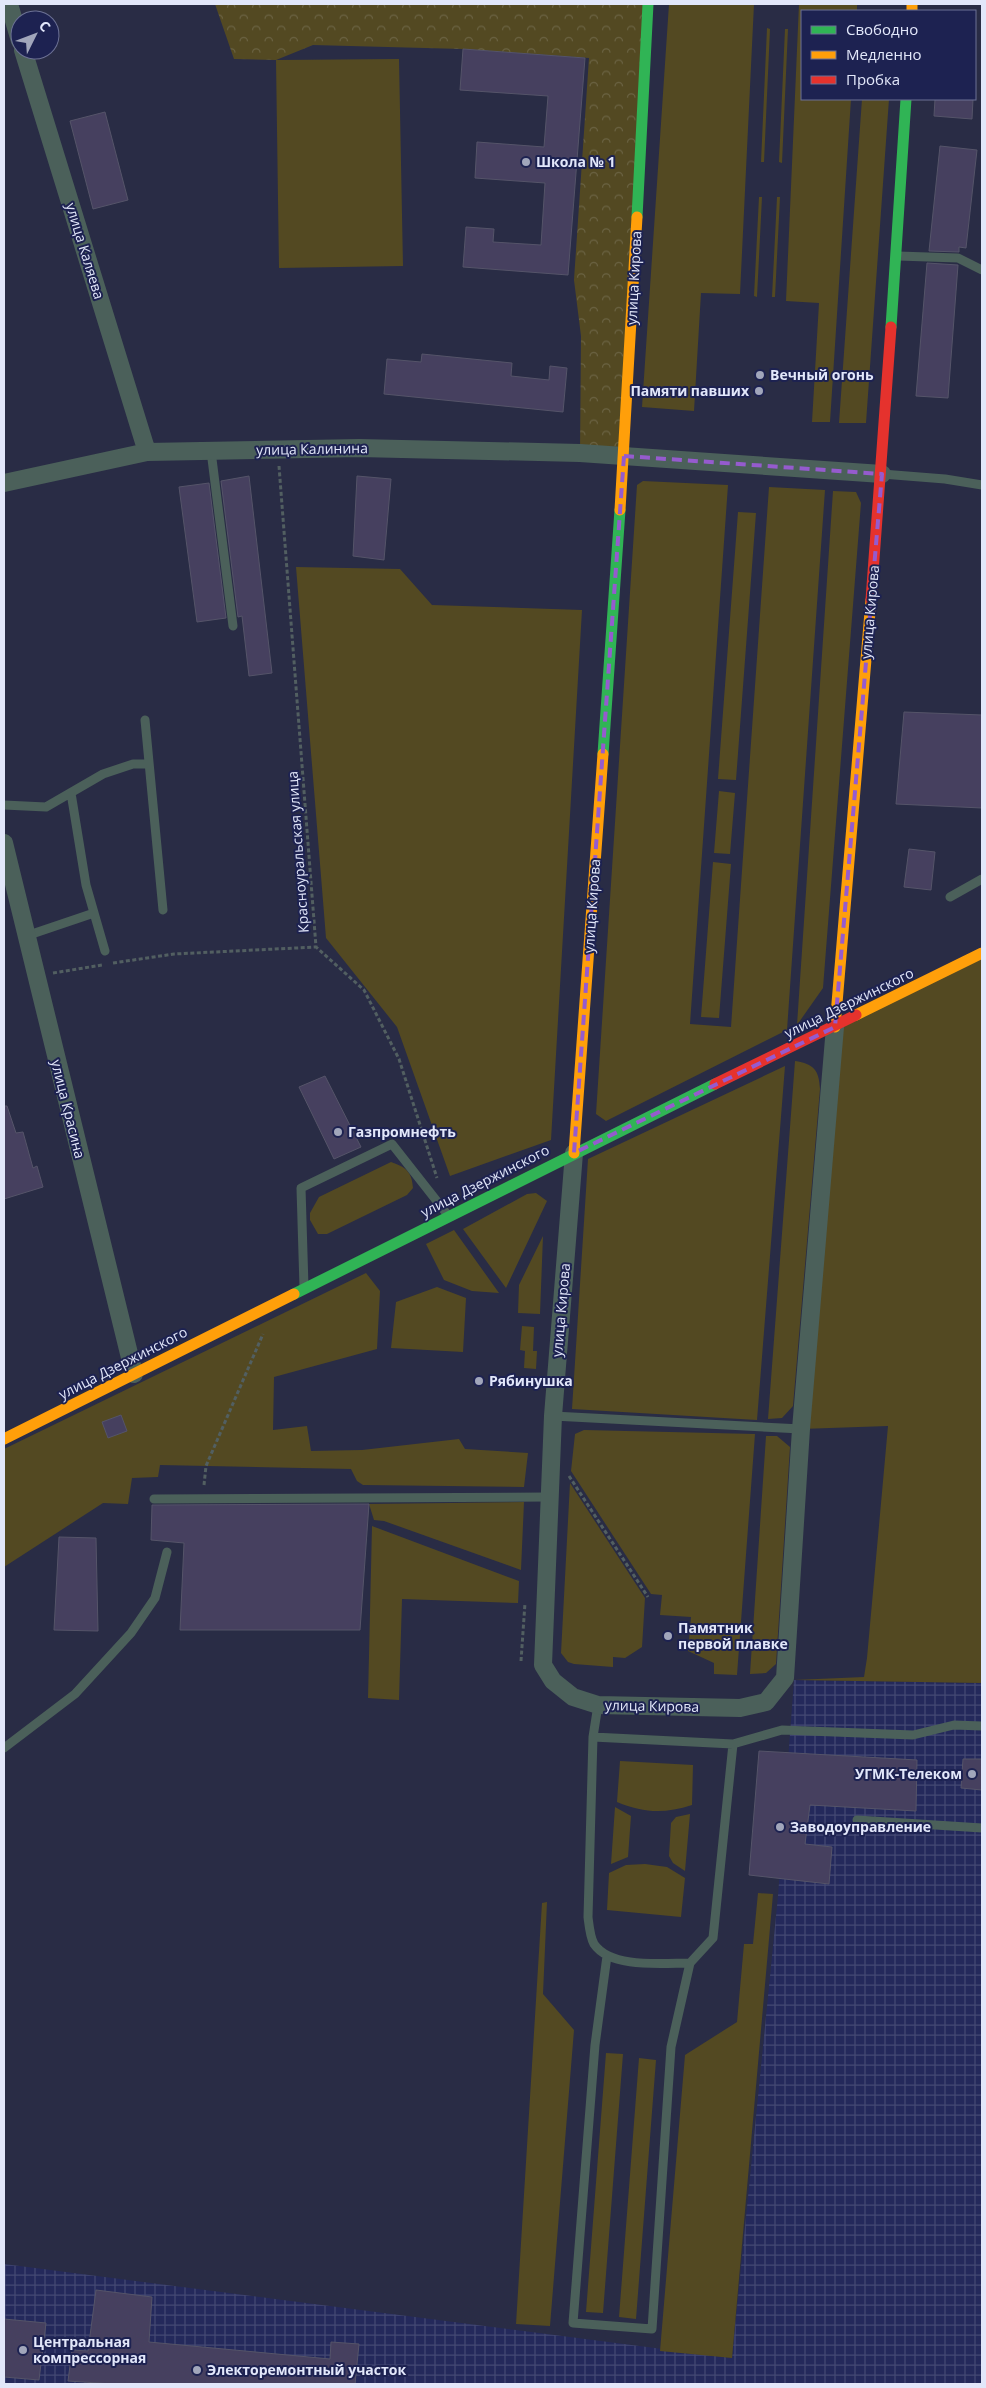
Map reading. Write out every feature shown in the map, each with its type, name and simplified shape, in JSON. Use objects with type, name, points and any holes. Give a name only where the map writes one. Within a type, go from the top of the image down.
[{"type":"street","name":"улица Кирова","points":[[648,4],[624,456],[574,1153],[553,1416],[543,1665],[553,1681],[573,1697],[598,1705],[740,1708],[766,1702],[785,1678],[801,1430],[882,474],[906,100]]},
{"type":"street","name":"улица Каляева","points":[[26,60],[147,452]]},
{"type":"street","name":"улица Калинина","points":[[4,483],[147,452],[359,448],[624,456],[882,474]]},
{"type":"street","name":"улица Красина","points":[[4,843],[134,1374]]},
{"type":"street","name":"улица Дзержинского","points":[[4,1439],[574,1153],[982,954]]},
{"type":"lane","points":[[896,256],[958,258],[982,270]]},
{"type":"lane","points":[[211,451],[233,626]]},
{"type":"lane","points":[[882,474],[945,479],[982,485]]},
{"type":"lane","points":[[145,720],[163,910]]},
{"type":"lane","points":[[4,805],[46,807],[103,774],[133,764],[149,764]]},
{"type":"lane","points":[[71,793],[86,885],[105,951]]},
{"type":"lane","points":[[950,897],[982,879]]},
{"type":"lane","points":[[26,936],[94,913]]},
{"type":"lane","points":[[304,1289],[301,1188],[392,1144],[449,1216]]},
{"type":"lane","points":[[553,1416],[801,1430]]},
{"type":"lane","points":[[154,1499],[549,1497]]},
{"type":"lane","points":[[4,1748],[75,1694],[131,1633],[155,1598],[167,1552]]},
{"type":"lane","points":[[598,1705],[593,1737],[588,1917],[594,1943],[607,1956],[632,1962],[690,1963]]},
{"type":"lane","points":[[593,1737],[733,1744],[782,1730],[913,1735],[954,1724],[982,1726]]},
{"type":"lane","points":[[607,1956],[595,2045],[573,2324],[652,2329],[671,2048],[690,1963],[713,1938],[733,1744]]},
{"type":"lane","points":[[857,1820],[982,1828]]},
{"type":"path","name":"Красноуральская улица","points":[[278,450],[316,947],[364,990],[399,1059],[437,1179]]},
{"type":"path","points":[[36,976],[174,954],[316,947]]},
{"type":"path","points":[[203,1499],[206,1466],[263,1333]]},
{"type":"path","points":[[551,1450],[648,1597]]},
{"type":"highlighted area","points":[[624,456],[882,474],[835,1027],[574,1153]]},
{"type":"shaded area","points":[[794,1680],[982,1683],[982,2384],[4,2384],[4,2264],[732,2358],[778,1896]]},
{"type":"green space","points":[[215,4],[648,4],[624,456],[580,453],[581,336],[574,280],[589,58],[463,49],[313,45],[276,60],[234,59]]},
{"type":"green space","points":[[669,4],[754,4],[740,294],[701,293],[694,411],[642,407]]},
{"type":"green space","points":[[799,4],[857,4],[857,10],[801,10],[801,100],[851,100],[830,422],[812,422],[819,303],[786,301]]},
{"type":"green space","points":[[767,28],[770,29],[764,162],[761,162]]},
{"type":"green space","points":[[785,29],[788,29],[782,163],[779,162]]},
{"type":"green space","points":[[399,59],[403,266],[279,268],[276,60]]},
{"type":"green space","points":[[862,100],[889,100],[866,423],[839,423]]},
{"type":"green space","points":[[759,197],[762,197],[757,297],[754,296]]},
{"type":"green space","points":[[777,197],[780,197],[775,297],[772,297]]},
{"type":"green space","points":[[643,481],[728,485],[690,1024],[731,1027],[769,487],[825,490],[787,1030],[606,1121],[596,1114],[637,485]]},
{"type":"green space","points":[[833,491],[856,492],[861,503],[823,988],[797,1025]]},
{"type":"green space","points":[[738,512],[756,513],[736,780],[718,779]]},
{"type":"green space","points":[[296,567],[400,569],[432,605],[582,610],[551,1140],[450,1176],[397,1027],[326,938]]},
{"type":"green space","points":[[719,791],[735,793],[730,854],[714,853]]},
{"type":"green space","points":[[713,862],[731,864],[719,1018],[701,1017]]},
{"type":"green space","points":[[982,953],[982,1683],[794,1680],[864,1677],[888,1426],[801,1429],[835,1027]]},
{"type":"green space","points":[[795,1061],[807,1064],[814,1069],[817,1073],[820,1089],[793,1406],[782,1418],[768,1419]]},
{"type":"green space","points":[[785,1066],[757,1420],[572,1409],[588,1159]]},
{"type":"green space","points":[[391,1162],[401,1166],[410,1174],[413,1188],[407,1195],[327,1234],[318,1234],[310,1220],[310,1213],[319,1197]]},
{"type":"green space","points":[[536,1193],[547,1201],[506,1288],[463,1229],[527,1194]]},
{"type":"green space","points":[[454,1230],[499,1293],[472,1291],[444,1280],[426,1244]]},
{"type":"green space","points":[[543,1236],[540,1314],[518,1313],[519,1285]]},
{"type":"green space","points":[[366,1273],[380,1291],[377,1349],[274,1377],[273,1430],[307,1426],[311,1451],[362,1450],[459,1439],[465,1449],[528,1453],[524,1487],[363,1485],[357,1481],[351,1469],[160,1465],[158,1477],[132,1478],[128,1504],[103,1503],[4,1567],[4,1449]]},
{"type":"green space","points":[[437,1287],[466,1298],[463,1352],[391,1348],[396,1302]]},
{"type":"green space","points":[[522,1326],[534,1327],[533,1351],[537,1351],[536,1369],[524,1368],[525,1351],[520,1350]]},
{"type":"green space","points":[[584,1430],[755,1434],[737,1675],[714,1674],[714,1663],[688,1651],[691,1617],[660,1615],[662,1595],[651,1594],[571,1471],[575,1434]]},
{"type":"green space","points":[[766,1436],[777,1436],[790,1447],[776,1664],[766,1673],[750,1674]]},
{"type":"green space","points":[[570,1483],[645,1598],[642,1647],[625,1658],[613,1657],[613,1667],[574,1664],[568,1662],[561,1653]]},
{"type":"green space","points":[[524,1502],[521,1570],[384,1521],[374,1520],[369,1504]]},
{"type":"green space","points":[[372,1526],[519,1581],[518,1603],[402,1599],[399,1700],[368,1698]]},
{"type":"green space","points":[[620,1761],[693,1765],[692,1805],[672,1810],[654,1811],[617,1802]]},
{"type":"green space","points":[[615,1807],[631,1816],[628,1857],[611,1864]]},
{"type":"green space","points":[[690,1814],[685,1871],[673,1863],[669,1856],[671,1823],[676,1817]]},
{"type":"green space","points":[[645,1864],[667,1867],[685,1878],[681,1917],[607,1910],[609,1873],[626,1865]]},
{"type":"green space","points":[[758,1893],[773,1894],[732,2358],[660,2351],[685,2055],[737,2022],[744,1944],[753,1944]]},
{"type":"green space","points":[[547,1902],[543,1994],[574,2030],[550,2326],[516,2324],[542,1903]]},
{"type":"green space","points":[[606,2053],[623,2054],[603,2313],[586,2312]]},
{"type":"green space","points":[[639,2058],[656,2060],[636,2319],[619,2317]]},
{"type":"building","name":"Школа № 1","points":[[463,49],[585,58],[568,275],[463,267],[466,227],[494,229],[493,242],[541,245],[545,183],[475,178],[477,142],[544,147],[548,96],[460,90]]},
{"type":"building","points":[[935,100],[973,100],[972,119],[934,116]]},
{"type":"building","points":[[105,112],[128,200],[93,209],[70,121]]},
{"type":"building","points":[[940,146],[977,150],[966,248],[959,247],[959,252],[929,251]]},
{"type":"building","points":[[927,263],[958,265],[948,398],[916,396]]},
{"type":"building","points":[[422,354],[512,363],[511,376],[549,380],[550,366],[567,368],[563,412],[384,394],[387,359],[421,362]]},
{"type":"building","points":[[249,476],[272,673],[249,676],[242,616],[238,617],[221,481]]},
{"type":"building","points":[[357,476],[391,479],[384,560],[353,556]]},
{"type":"building","points":[[209,483],[226,618],[197,622],[179,487]]},
{"type":"building","points":[[904,712],[982,715],[982,808],[896,804]]},
{"type":"building","points":[[909,849],[935,852],[931,890],[904,887]]},
{"type":"building","points":[[325,1076],[361,1147],[334,1159],[299,1087]]},
{"type":"building","points":[[4,1106],[7,1106],[16,1133],[23,1132],[33,1168],[37,1166],[43,1187],[4,1199]]},
{"type":"building","points":[[121,1415],[127,1431],[108,1438],[102,1422]]},
{"type":"building","points":[[369,1504],[360,1630],[180,1630],[184,1543],[151,1540],[152,1505]]},
{"type":"building","points":[[59,1537],[96,1538],[98,1631],[54,1630]]},
{"type":"building","name":"Заводоуправление","points":[[759,1751],[917,1760],[916,1811],[810,1805],[805,1844],[832,1847],[829,1884],[749,1875]]},
{"type":"building","name":"УГМК-Телеком","points":[[963,1759],[982,1759],[982,1790],[961,1788]]},
{"type":"building","name":"Электоремонтный участок","points":[[96,2290],[152,2297],[149,2342],[330,2359],[331,2342],[359,2344],[355,2384],[113,2384],[68,2381],[72,2350],[88,2351]]},
{"type":"building","name":"Центральная компрессорная","points":[[4,2319],[46,2323],[39,2380],[4,2377]]},
{"type":"traffic: fast","points":[[637,217],[648,4]]},
{"type":"traffic: fast","points":[[891,327],[906,100]]},
{"type":"traffic: fast","points":[[603,754],[620,510]]},
{"type":"traffic: fast","points":[[294,1294],[715,1084]]},
{"type":"traffic: slow","points":[[912,4],[912,10]]},
{"type":"traffic: slow","points":[[620,510],[637,217]]},
{"type":"traffic: slow","points":[[835,1027],[871,600]]},
{"type":"traffic: slow","points":[[574,1153],[603,754]]},
{"type":"traffic: slow","points":[[856,1015],[982,953]]},
{"type":"traffic: slow","points":[[4,1439],[294,1294]]},
{"type":"traffic: jam","points":[[871,600],[891,327]]},
{"type":"traffic: jam","points":[[715,1084],[856,1015]]},
{"type":"place","name":"Школа № 1","points":[[526,162]]},
{"type":"place","name":"Вечный огонь","points":[[760,375]]},
{"type":"place","name":"Памяти павших","points":[[759,391]]},
{"type":"place","name":"Газпромнефть","points":[[338,1132]]},
{"type":"place","name":"Рябинушка","points":[[479,1381]]},
{"type":"place","name":"Памятник первой плавке","points":[[668,1636]]},
{"type":"place","name":"УГМК-Телеком","points":[[972,1774]]},
{"type":"place","name":"Заводоуправление","points":[[780,1827]]},
{"type":"place","name":"Центральная компрессорная","points":[[23,2350]]},
{"type":"place","name":"Электоремонтный участок","points":[[197,2370]]}]
